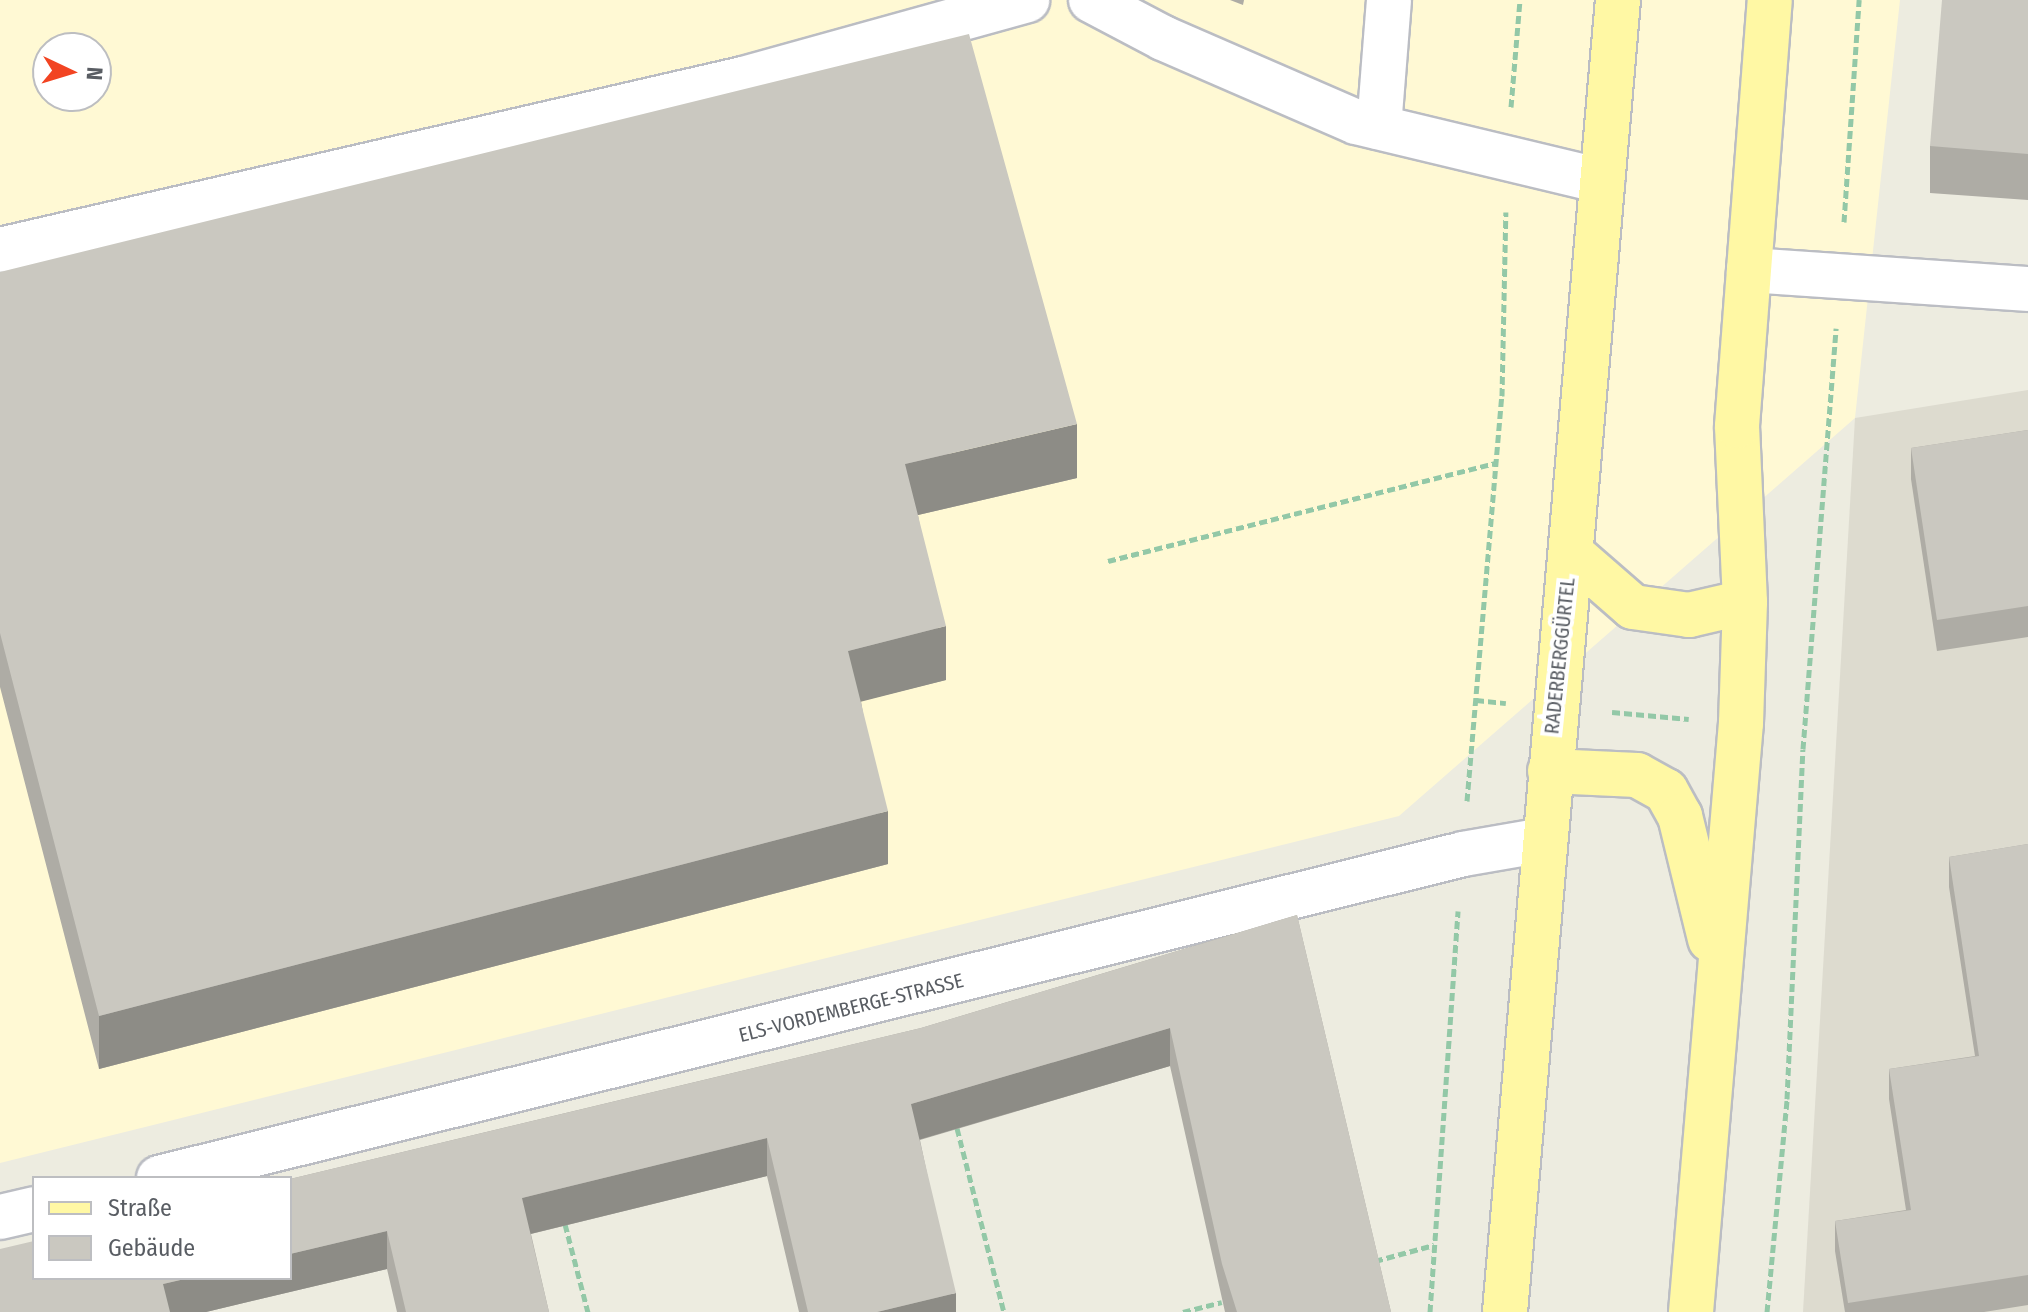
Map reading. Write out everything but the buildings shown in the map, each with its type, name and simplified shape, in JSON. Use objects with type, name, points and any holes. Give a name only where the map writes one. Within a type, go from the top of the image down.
[{"type":"main road","name":"RADERBERGGÜRTEL","points":[[1505,1312],[1618,0]]},
{"type":"main road","points":[[1691,1312],[1741,723],[1745,602],[1737,426],[1770,0]]},
{"type":"main road","points":[[1571,553],[1633,607],[1689,615],[1745,602]]},
{"type":"main road","points":[[1550,771],[1637,775],[1666,791],[1680,816],[1718,972]]},
{"type":"street","points":[[0,250],[743,79],[1027,0]]},
{"type":"street","points":[[1091,0],[1163,38],[1379,127],[1507,155],[1602,181]]},
{"type":"street","points":[[1379,127],[1389,0]]},
{"type":"street","points":[[1749,270],[2028,289]]},
{"type":"street","name":"ELS-VORDEMBERGE-STRASSE","points":[[167,1176],[1463,854],[1544,840]]},
{"type":"street","points":[[0,1217],[32,1209]]},
{"type":"path","points":[[1430,1312],[1463,854],[1496,463],[1507,155],[1520,0]]},
{"type":"path","points":[[1767,1312],[1787,1099],[1803,749],[1859,0]]},
{"type":"path","points":[[1108,561],[1496,463]]},
{"type":"path","points":[[1599,711],[1703,720]]},
{"type":"path","points":[[957,1128],[1004,1312]]},
{"type":"path","points":[[565,1224],[588,1312]]},
{"type":"path","points":[[1370,1262],[1435,1245]]},
{"type":"path","points":[[1183,1312],[1222,1302]]},
{"type":"shaded area","points":[[0,0],[1900,0],[1855,418],[1399,816],[0,1163]]},
{"type":"shaded area","points":[[2028,390],[2028,1312],[1803,1312],[1855,418]]}]
